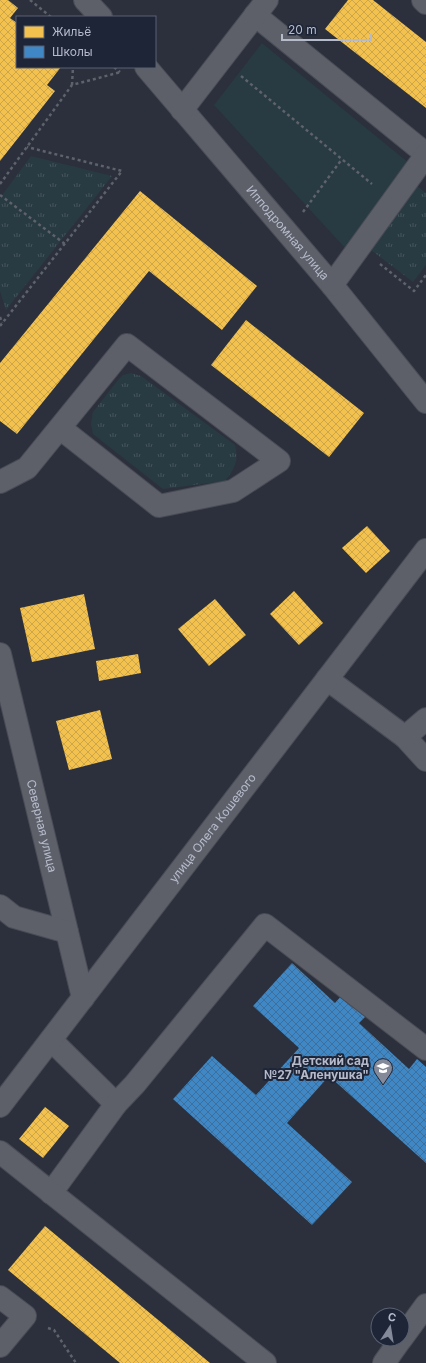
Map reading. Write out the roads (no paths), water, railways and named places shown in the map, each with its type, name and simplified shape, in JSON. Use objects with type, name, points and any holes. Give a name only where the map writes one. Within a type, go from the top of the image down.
[{"type":"street","points":[[85,0],[100,16]]},
{"type":"street","points":[[182,110],[261,8],[426,154],[332,285]]},
{"type":"street","name":"Ипподромная улица","points":[[136,69],[182,110],[332,285],[426,402]]},
{"type":"street","points":[[0,482],[27,468],[127,345],[279,461],[233,491],[159,506],[60,428]]},
{"type":"street","name":"улица Олега Кошевого","points":[[0,1106],[426,550]]},
{"type":"street","name":"Северная улица","points":[[0,654],[83,998]]},
{"type":"street","points":[[327,679],[405,737],[426,760]]},
{"type":"street","points":[[405,737],[426,719]]},
{"type":"street","points":[[5,915],[67,932]]},
{"type":"street","points":[[51,1194],[116,1104],[135,1084],[265,925],[426,1049]]},
{"type":"street","points":[[51,1040],[116,1104]]},
{"type":"street","points":[[0,1152],[265,1363]]},
{"type":"street","points":[[0,1296],[25,1316],[0,1346]]},
{"type":"street","points":[[410,1327],[426,1305]]},
{"type":"street","points":[[384,1363],[396,1347]]},
{"type":"place","name":"Детский сад №27 \"Аленушка\"","points":[[383,1085]]}]
